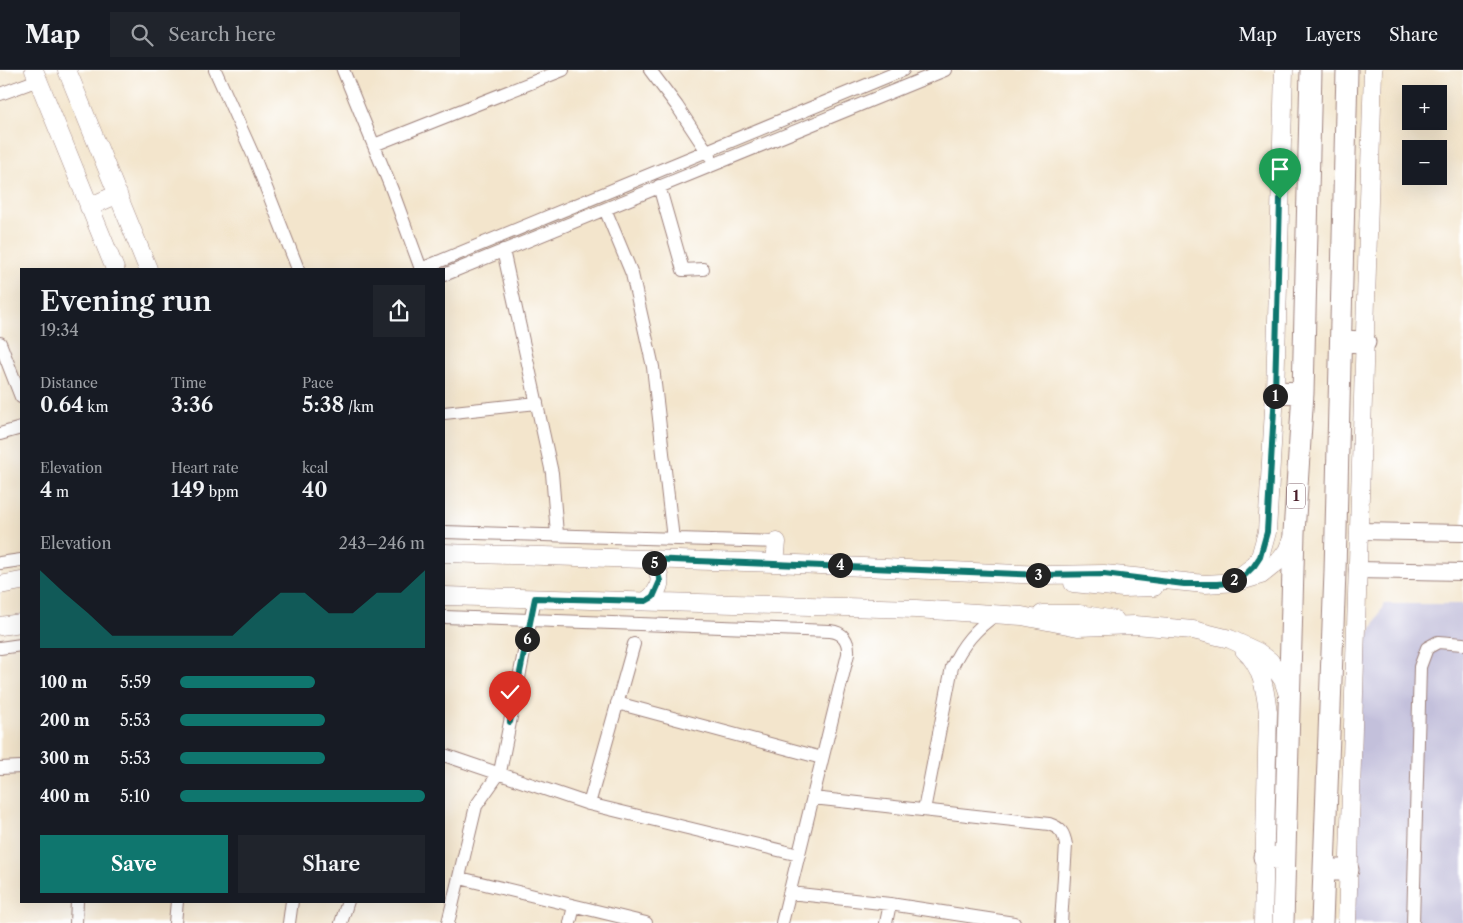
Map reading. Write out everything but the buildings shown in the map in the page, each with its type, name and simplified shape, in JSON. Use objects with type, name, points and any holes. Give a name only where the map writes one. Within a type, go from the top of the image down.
[{"type":"highway","name":"1","points":[[1282,923],[1274,857],[1289,703],[1294,533],[1303,393],[1311,70]]},
{"type":"highway","points":[[1322,923],[1332,700],[1347,70]]},
{"type":"highway","points":[[1341,341],[1365,342]]},
{"type":"highway","points":[[1275,392],[1303,393]]},
{"type":"highway","points":[[1324,870],[1348,870]]},
{"type":"main road","points":[[67,70],[148,268]]},
{"type":"main road","points":[[1229,583],[1245,575],[1254,566],[1260,557],[1267,532],[1275,392],[1284,70]]},
{"type":"main road","points":[[1347,923],[1373,70]]},
{"type":"main road","points":[[36,75],[115,268]]},
{"type":"main road","points":[[89,207],[118,194]]},
{"type":"main road","points":[[445,553],[775,563],[1043,575],[1110,574],[1184,584],[1229,583],[1249,579],[1272,568],[1287,552],[1294,533]]},
{"type":"main road","points":[[775,563],[777,542]]},
{"type":"main road","points":[[646,601],[653,597],[660,581],[655,565],[649,559]]},
{"type":"main road","points":[[0,585],[20,581]]},
{"type":"main road","points":[[445,596],[916,609],[1022,616],[1078,627],[1135,625],[1193,630],[1233,640],[1258,652],[1270,661],[1283,680],[1289,703]]},
{"type":"main road","points":[[0,626],[20,623]]},
{"type":"main road","points":[[1233,640],[1258,666],[1268,712],[1274,857],[1262,923]]},
{"type":"street","points":[[215,70],[254,157],[298,268]]},
{"type":"street","points":[[342,70],[374,145],[420,268]]},
{"type":"street","points":[[374,145],[563,70]]},
{"type":"street","points":[[650,70],[707,151],[714,164]]},
{"type":"street","points":[[422,268],[903,70]]},
{"type":"street","points":[[445,275],[945,70]]},
{"type":"street","points":[[0,94],[36,75]]},
{"type":"street","points":[[659,186],[682,270],[703,268]]},
{"type":"street","points":[[605,209],[632,274],[653,367],[673,539]]},
{"type":"street","points":[[503,250],[552,473],[556,534]]},
{"type":"street","points":[[0,343],[20,394]]},
{"type":"street","points":[[445,413],[537,403]]},
{"type":"street","points":[[0,434],[20,428]]},
{"type":"street","points":[[1359,531],[1463,533]]},
{"type":"street","points":[[445,532],[777,542]]},
{"type":"street","points":[[0,563],[20,560]]},
{"type":"street","points":[[1357,570],[1463,572]]},
{"type":"street","points":[[448,923],[476,806],[500,772],[535,598]]},
{"type":"street","points":[[924,810],[952,667],[961,648],[974,631],[996,614]]},
{"type":"street","points":[[445,617],[836,631],[845,638],[848,654],[782,923]]},
{"type":"street","points":[[1413,923],[1420,667],[1427,648],[1438,642],[1463,644]]},
{"type":"street","points":[[589,804],[634,644]]},
{"type":"street","points":[[0,648],[20,645]]},
{"type":"street","points":[[617,703],[822,758]]},
{"type":"street","points":[[445,755],[500,772],[589,804],[799,856]]},
{"type":"street","points":[[0,768],[20,767]]},
{"type":"street","points":[[813,798],[1049,824],[1059,828],[1064,835],[1066,845],[1061,923]]},
{"type":"street","points":[[460,878],[646,923]]},
{"type":"street","points":[[790,893],[890,904],[1014,923]]},
{"type":"street","points":[[76,903],[76,923]]},
{"type":"street","points":[[175,923],[177,903]]},
{"type":"street","points":[[289,923],[292,903]]},
{"type":"street","points":[[341,923],[347,903]]},
{"type":"street","points":[[886,923],[890,904]]},
{"type":"street","points":[[570,923],[574,906]]},
{"type":"shaded area","points":[[1384,604],[1463,604],[1463,923],[1350,923],[1363,647]]},
{"type":"route","points":[[510,722],[535,598],[646,601],[653,597],[658,590],[660,581],[655,565],[649,559],[918,568],[1043,575],[1083,573],[1144,577],[1184,584],[1229,583],[1245,575],[1260,557],[1267,532],[1275,392],[1280,199]]}]
